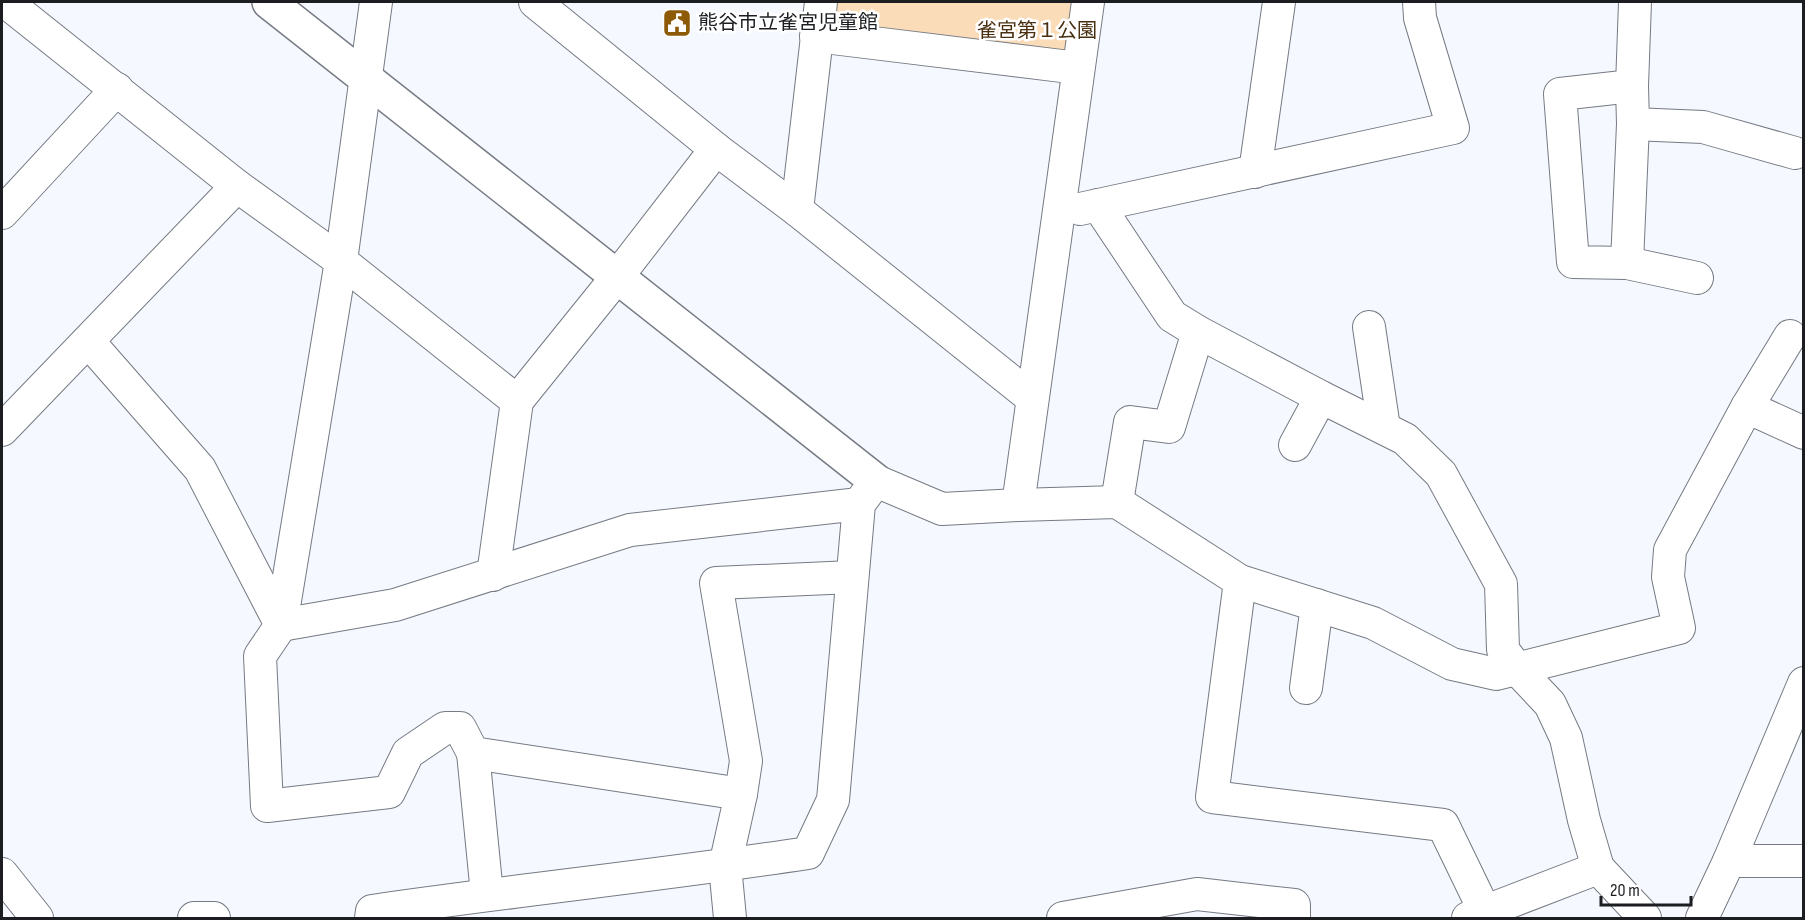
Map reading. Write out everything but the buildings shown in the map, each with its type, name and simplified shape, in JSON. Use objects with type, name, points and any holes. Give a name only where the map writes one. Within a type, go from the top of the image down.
[{"type":"street","points":[[6,2],[237,186],[341,261],[517,401]]},
{"type":"street","points":[[269,2],[616,277],[868,493]]},
{"type":"street","points":[[376,2],[341,261],[281,625],[260,656],[267,806],[389,792],[408,753],[445,728],[460,728],[473,753],[487,894]]},
{"type":"street","points":[[535,2],[570,15],[716,149],[797,210],[1032,398]]},
{"type":"street","points":[[797,210],[821,2]]},
{"type":"street","points":[[1018,505],[1088,2]]},
{"type":"street","points":[[1255,172],[1279,2]]},
{"type":"street","points":[[1059,215],[1453,128],[1420,18],[1419,2]]},
{"type":"street","points":[[1627,263],[1635,2]]},
{"type":"street","points":[[816,36],[1078,68]]},
{"type":"street","points":[[1632,86],[1560,94],[1573,262],[1627,263],[1697,278]]},
{"type":"street","points":[[2,213],[117,89]]},
{"type":"street","points":[[1633,124],[1703,127],[1795,153]]},
{"type":"street","points":[[493,574],[517,401],[716,149]]},
{"type":"street","points":[[2,430],[237,186]]},
{"type":"street","points":[[1098,205],[1172,316],[1321,397],[1405,439],[1441,474],[1501,584],[1503,650],[1518,670],[1550,704],[1566,738],[1584,820],[1598,868],[1645,918]]},
{"type":"street","points":[[1369,327],[1384,428]]},
{"type":"street","points":[[1117,502],[1130,422],[1169,427],[1198,332]]},
{"type":"street","points":[[281,625],[395,605],[630,530],[868,493],[942,509],[1117,502],[1240,581],[1373,622],[1452,664],[1496,674],[1518,670],[1679,628],[1668,578],[1670,550],[1748,407],[1790,336]]},
{"type":"street","points":[[88,341],[200,469],[281,625]]},
{"type":"street","points":[[1295,445],[1321,397]]},
{"type":"street","points":[[1748,407],[1803,433]]},
{"type":"street","points":[[371,918],[372,911],[487,894],[725,866],[808,853],[833,800],[852,577],[868,493]]},
{"type":"street","points":[[730,918],[725,866],[746,761],[716,583],[852,577]]},
{"type":"street","points":[[1240,581],[1212,797],[1443,825],[1481,916],[1598,868]]},
{"type":"street","points":[[1306,688],[1317,605]]},
{"type":"street","points":[[1702,918],[1795,725],[1803,683]]},
{"type":"street","points":[[473,753],[741,794]]},
{"type":"street","points":[[1729,861],[1803,861]]},
{"type":"street","points":[[2,874],[37,918]]},
{"type":"street","points":[[1065,918],[1197,894],[1294,904],[1294,918]]},
{"type":"street","points":[[194,918],[214,918]]},
{"type":"green space","name":"雀宮第１公園","points":[[834,2],[1075,2],[1067,67],[831,28]]},
{"type":"place","name":"熊谷市立雀宮児童館","points":[[677,23]]}]
